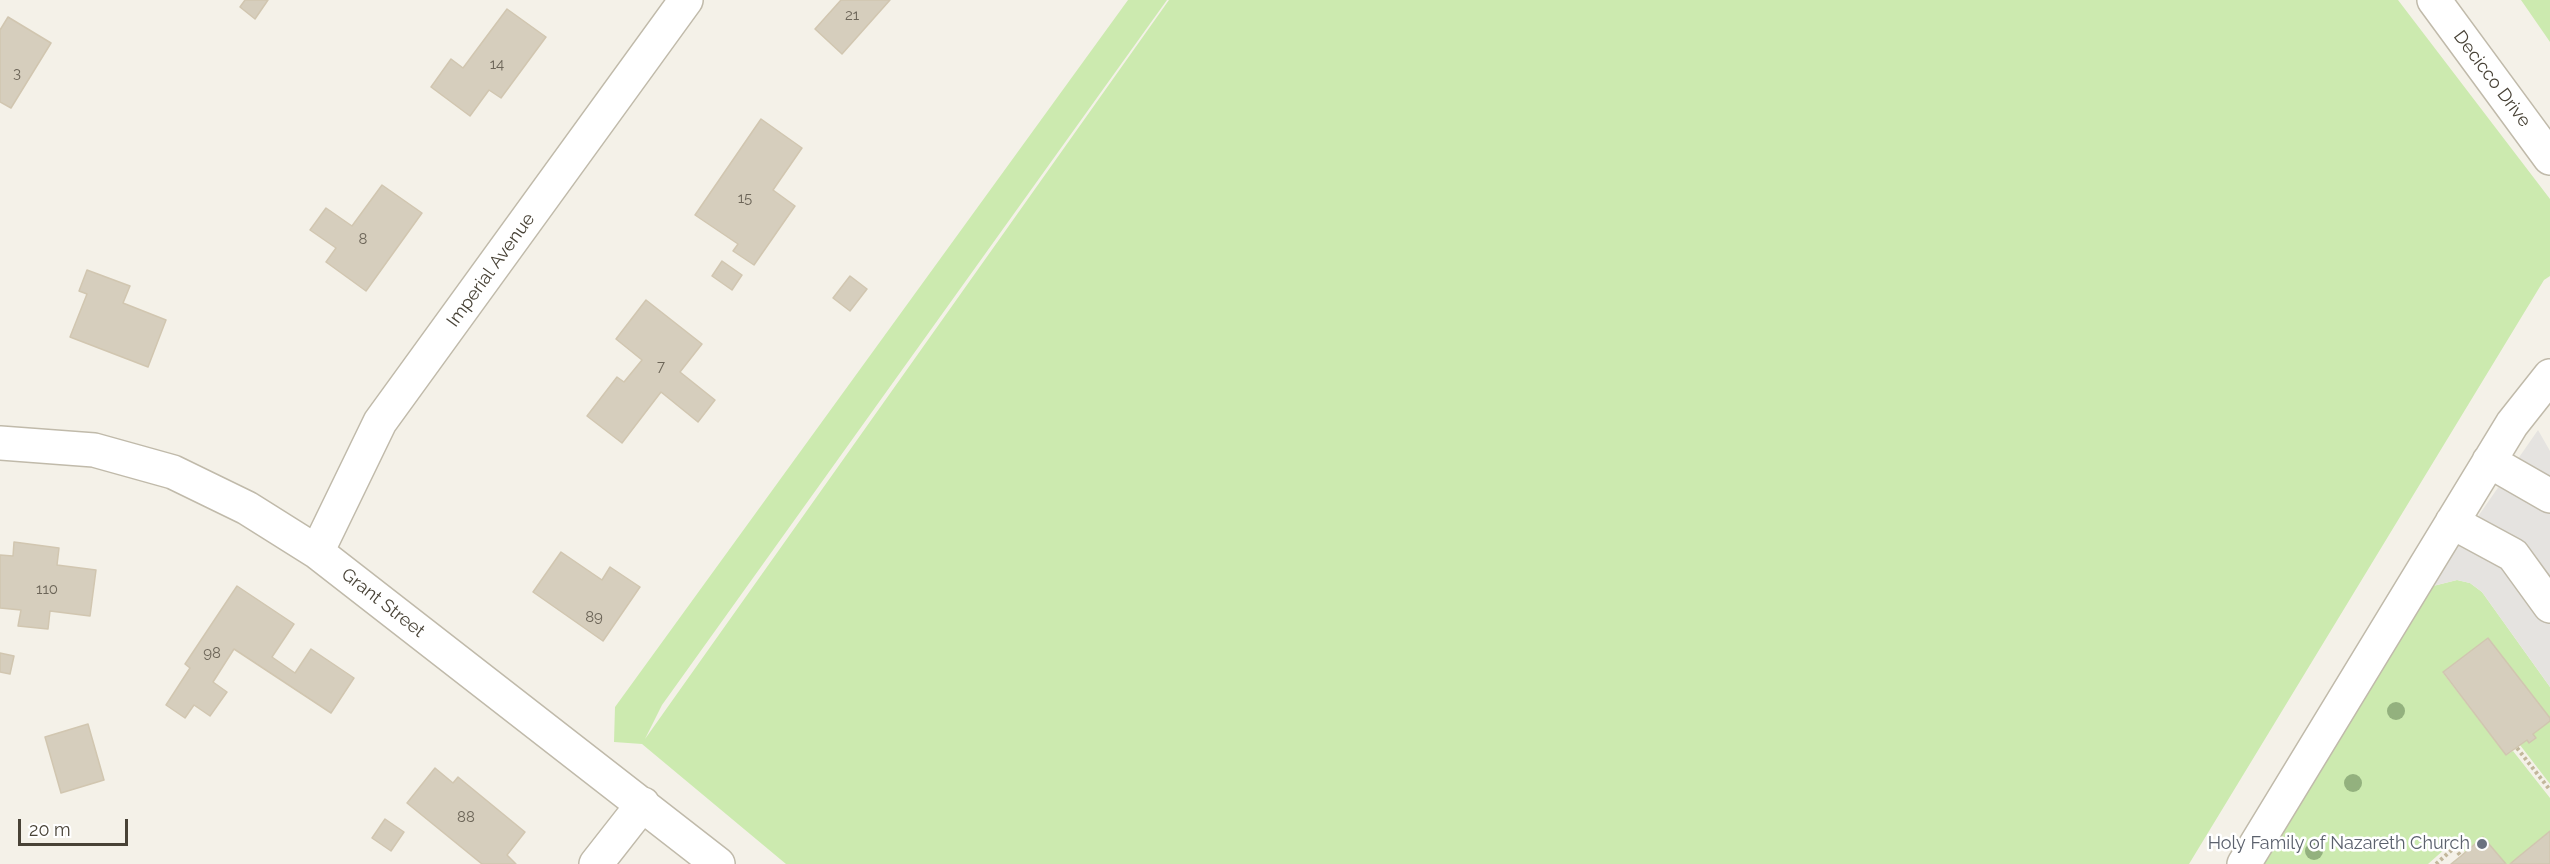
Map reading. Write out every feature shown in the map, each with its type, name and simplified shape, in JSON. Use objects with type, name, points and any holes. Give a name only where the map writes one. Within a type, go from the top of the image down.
[{"type":"street","name":"Imperial Avenue","points":[[316,552],[381,422],[686,0]]},
{"type":"street","name":"Decicco Drive","points":[[2434,0],[2550,158]]},
{"type":"street","points":[[2244,864],[2512,424],[2550,376]]},
{"type":"street","name":"Grant Street","points":[[0,442],[94,450],[173,472],[247,508],[316,552],[718,864]]},
{"type":"street","points":[[2489,461],[2550,496]]},
{"type":"street","points":[[2452,522],[2513,555],[2550,606]]},
{"type":"street","points":[[596,864],[643,804]]},
{"type":"path","points":[[2517,748],[2550,790]]},
{"type":"path","points":[[2436,864],[2454,848],[2461,856]]},
{"type":"green space","points":[[1128,0],[1167,0],[662,705],[645,739],[1169,0],[2398,0],[2550,199],[2550,276],[2544,280],[2189,864],[786,864],[642,744],[614,742],[615,707]]},
{"type":"green space","points":[[2521,0],[2550,0],[2550,42]]},
{"type":"green space","points":[[2457,580],[2470,583],[2482,592],[2550,687],[2550,718],[2488,638],[2443,673],[2506,755],[2513,751],[2550,798],[2550,831],[2510,864],[2506,864],[2483,837],[2465,852],[2455,840],[2428,864],[2262,864],[2429,587]]},
{"type":"green space","points":[[2550,721],[2550,784],[2520,745],[2527,740],[2529,743],[2533,734]]},
{"type":"shaded area","points":[[2538,430],[2550,451],[2550,687],[2482,592],[2470,583],[2457,580],[2429,587]]},
{"type":"building","points":[[245,0],[268,0],[255,19],[240,7]]},
{"type":"building","points":[[841,0],[890,0],[842,54],[815,29]]},
{"type":"building","points":[[507,9],[546,37],[501,98],[489,90],[470,116],[431,87],[451,59],[463,68]]},
{"type":"building","points":[[8,17],[51,43],[11,108],[0,102],[0,30]]},
{"type":"building","points":[[761,119],[802,148],[773,190],[795,206],[754,265],[733,251],[738,244],[695,215]]},
{"type":"building","points":[[382,185],[422,213],[366,291],[326,262],[336,248],[310,230],[326,208],[352,226]]},
{"type":"building","points":[[722,261],[742,275],[732,290],[712,276]]},
{"type":"building","points":[[87,270],[130,286],[123,303],[166,320],[148,367],[70,337],[87,294],[79,291]]},
{"type":"building","points":[[850,276],[867,289],[850,311],[833,298]]},
{"type":"building","points":[[646,300],[702,344],[680,372],[715,400],[698,422],[661,392],[622,443],[587,416],[617,377],[624,382],[642,360],[616,339]]},
{"type":"building","points":[[14,542],[59,548],[57,565],[96,570],[90,616],[50,611],[48,629],[18,626],[21,610],[0,608],[0,555],[13,556]]},
{"type":"building","points":[[561,552],[602,580],[610,567],[640,587],[603,641],[533,592]]},
{"type":"building","points":[[237,586],[294,624],[272,657],[295,673],[311,649],[354,678],[331,713],[234,649],[213,682],[227,692],[210,716],[194,705],[185,718],[166,705],[190,668],[185,664]]},
{"type":"building","points":[[2488,638],[2550,718],[2550,721],[2533,734],[2536,738],[2529,743],[2527,740],[2506,755],[2443,672]]},
{"type":"building","points":[[0,653],[14,656],[10,674],[0,672]]},
{"type":"building","points":[[88,724],[104,780],[61,793],[45,737]]},
{"type":"building","points":[[435,768],[453,783],[458,777],[525,832],[507,855],[516,864],[482,864],[407,803]]},
{"type":"building","points":[[385,819],[404,832],[391,851],[372,838]]},
{"type":"building","name":"Holy Family of Nazareth Church","points":[[2550,831],[2550,864],[2510,864],[2517,858]]},
{"type":"building","name":"Holy Family of Nazareth Church","points":[[2483,837],[2506,864],[2451,864],[2461,856]]},
{"type":"place","name":"Holy Family of Nazareth Church","points":[[2482,844]]}]
